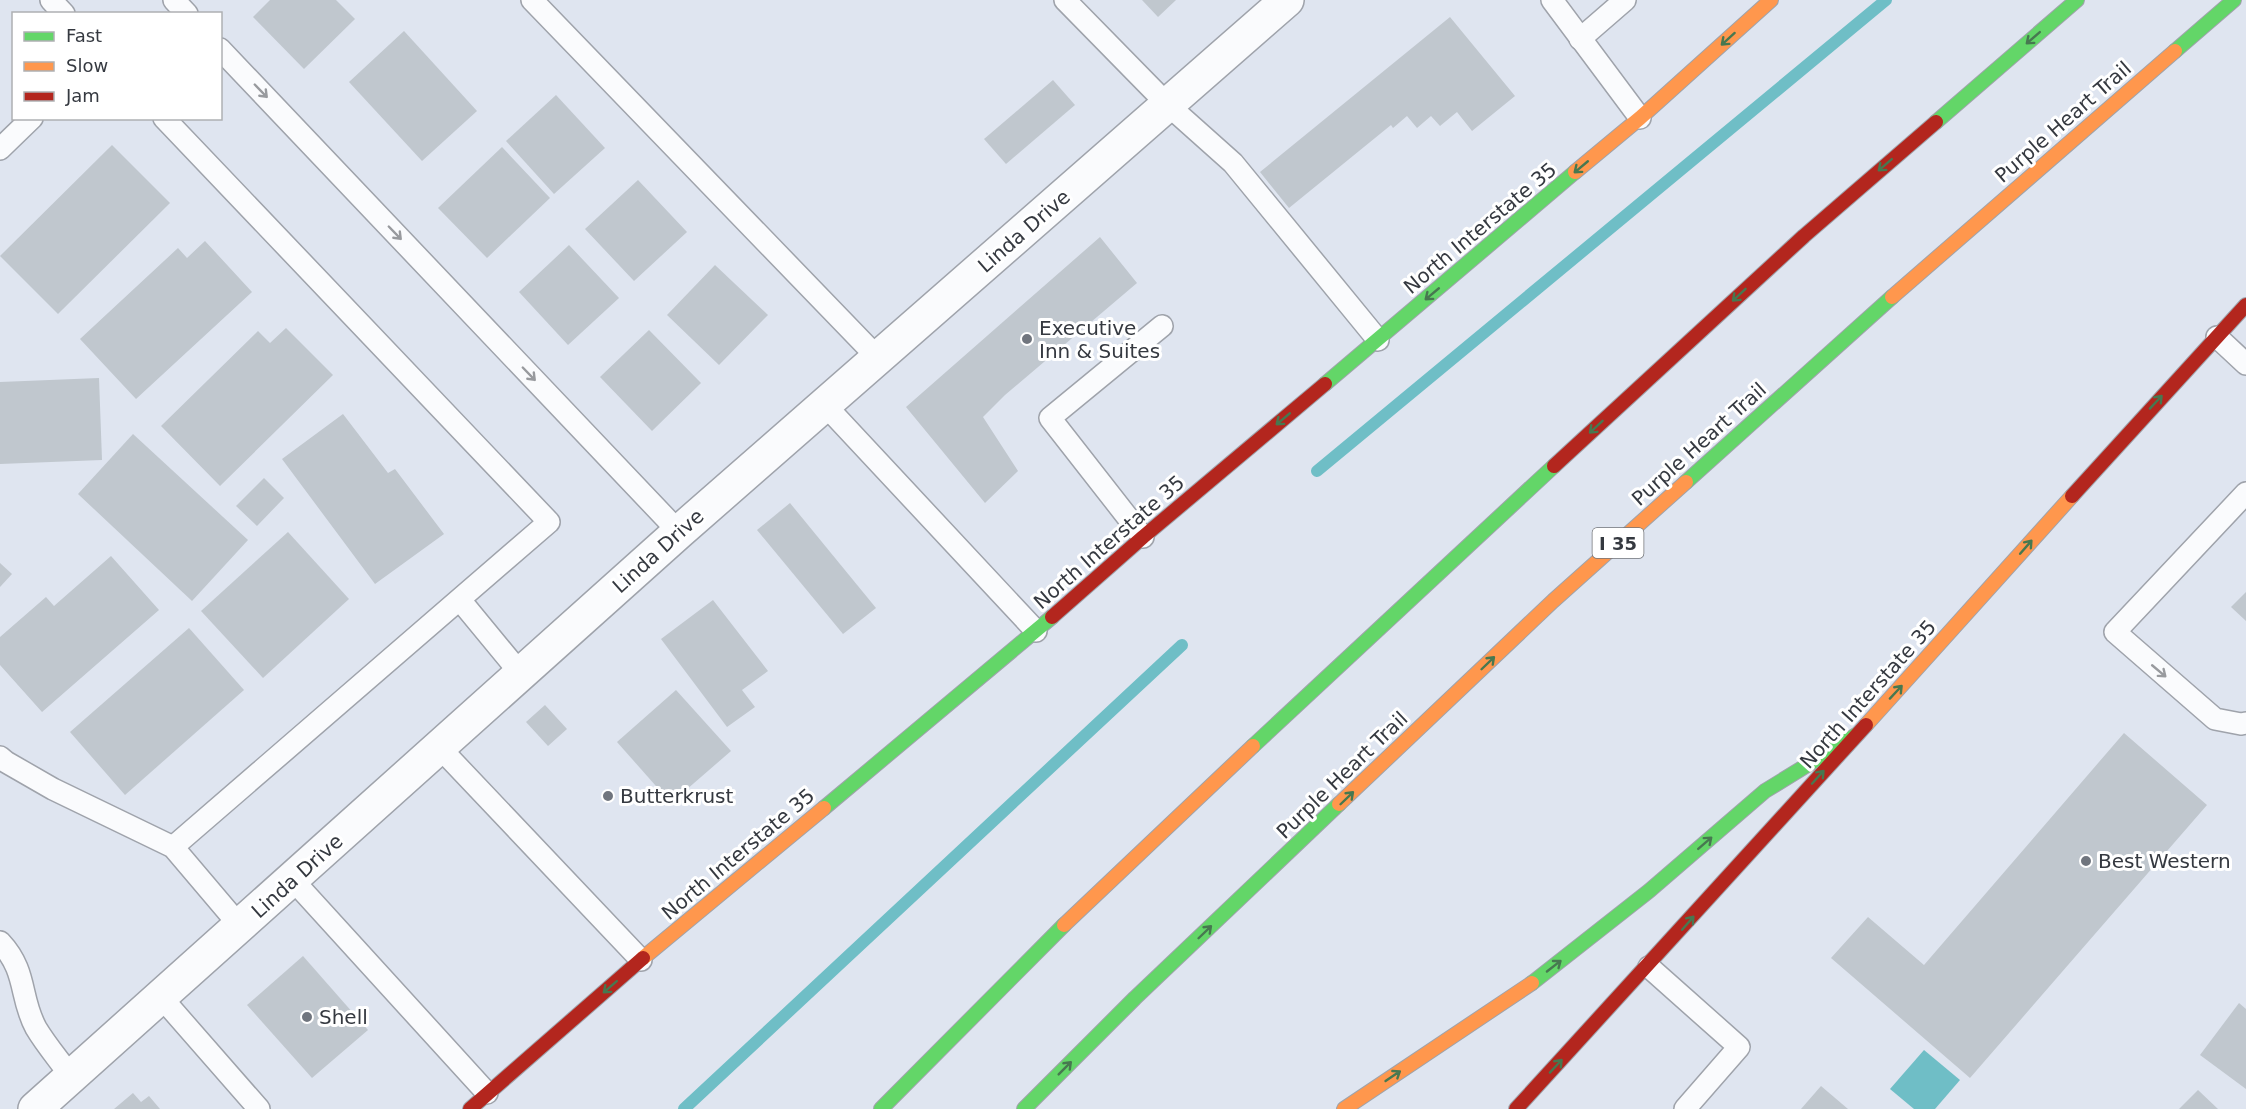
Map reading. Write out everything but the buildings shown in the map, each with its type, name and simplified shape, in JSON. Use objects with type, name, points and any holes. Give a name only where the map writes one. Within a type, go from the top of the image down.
[{"type":"main road","name":"North Interstate 35","points":[[470,1109],[641,960],[1036,631],[1143,537],[1640,117],[1771,0]]},
{"type":"main road","points":[[881,1109],[1034,954],[1330,673],[1804,236],[2077,0]]},
{"type":"main road","name":"Purple Heart Trail","points":[[1024,1109],[1135,998],[1554,601],[1951,245],[2234,0]]},
{"type":"main road","name":"North Interstate 35","points":[[1516,1109],[1649,967],[1856,735],[1948,636],[2071,495],[2246,305]]},
{"type":"main road","points":[[1344,1109],[1529,985],[1649,891],[1765,791],[1856,735]]},
{"type":"street","name":"Linda Drive","points":[[35,1109],[679,532],[1287,0]]},
{"type":"lane","points":[[51,0],[62,12]]},
{"type":"lane","points":[[532,0],[878,358]]},
{"type":"lane","points":[[1065,0],[1168,105],[1233,163],[1378,340]]},
{"type":"lane","points":[[1552,0],[1640,117]]},
{"type":"lane","points":[[1580,39],[1625,0]]},
{"type":"lane","points":[[222,51],[679,532]]},
{"type":"lane","points":[[0,149],[31,120]]},
{"type":"lane","points":[[166,120],[549,522],[173,847]]},
{"type":"lane","points":[[1143,537],[1050,418],[1162,326]]},
{"type":"lane","points":[[2217,337],[2246,363]]},
{"type":"lane","points":[[825,405],[1036,631]]},
{"type":"lane","points":[[2246,493],[2115,632],[2215,719],[2246,723]]},
{"type":"lane","points":[[460,600],[521,674]]},
{"type":"lane","points":[[440,748],[641,960]]},
{"type":"lane","points":[[0,757],[53,789],[173,847],[240,926]]},
{"type":"lane","points":[[292,879],[487,1093]]},
{"type":"lane","points":[[0,942],[20,970],[35,1027],[72,1078]]},
{"type":"lane","points":[[1649,967],[1739,1047],[1685,1109]]},
{"type":"lane","points":[[161,998],[259,1109]]},
{"type":"water","points":[[1924,1050],[1960,1080],[1935,1109],[1914,1109],[1890,1089]]},
{"type":"waterway","points":[[1317,471],[1886,0]]},
{"type":"waterway","points":[[684,1109],[1182,645]]},
{"type":"traffic: fast","points":[[1936,122],[2077,0]]},
{"type":"traffic: fast","points":[[2175,51],[2234,0]]},
{"type":"traffic: fast","points":[[1325,384],[1575,172]]},
{"type":"traffic: fast","points":[[1686,482],[1892,297]]},
{"type":"traffic: fast","points":[[1253,746],[1554,466]]},
{"type":"traffic: fast","points":[[824,808],[1052,617]]},
{"type":"traffic: fast","points":[[1532,983],[1649,891],[1765,791],[1856,735]]},
{"type":"traffic: fast","points":[[1024,1109],[1135,998],[1339,804]]},
{"type":"traffic: fast","points":[[881,1109],[1064,925]]},
{"type":"traffic: slow","points":[[1575,172],[1640,118],[1771,0]]},
{"type":"traffic: slow","points":[[1892,297],[2175,51]]},
{"type":"traffic: slow","points":[[1339,804],[1553,601],[1686,482]]},
{"type":"traffic: slow","points":[[1866,725],[2072,496]]},
{"type":"traffic: slow","points":[[1064,925],[1253,746]]},
{"type":"traffic: slow","points":[[643,958],[824,808]]},
{"type":"traffic: slow","points":[[1344,1109],[1532,983]]},
{"type":"traffic: jam","points":[[1554,466],[1804,236],[1936,122]]},
{"type":"traffic: jam","points":[[2072,496],[2246,305]]},
{"type":"traffic: jam","points":[[1052,617],[1325,384]]},
{"type":"traffic: jam","points":[[1516,1109],[1866,725]]},
{"type":"traffic: jam","points":[[470,1109],[643,958]]},
{"type":"place","name":"Executive Inn & Suites","points":[[1027,339]]},
{"type":"place","name":"Butterkrust","points":[[608,796]]},
{"type":"place","name":"Best Western","points":[[2086,861]]},
{"type":"place","name":"Shell","points":[[307,1017]]}]
